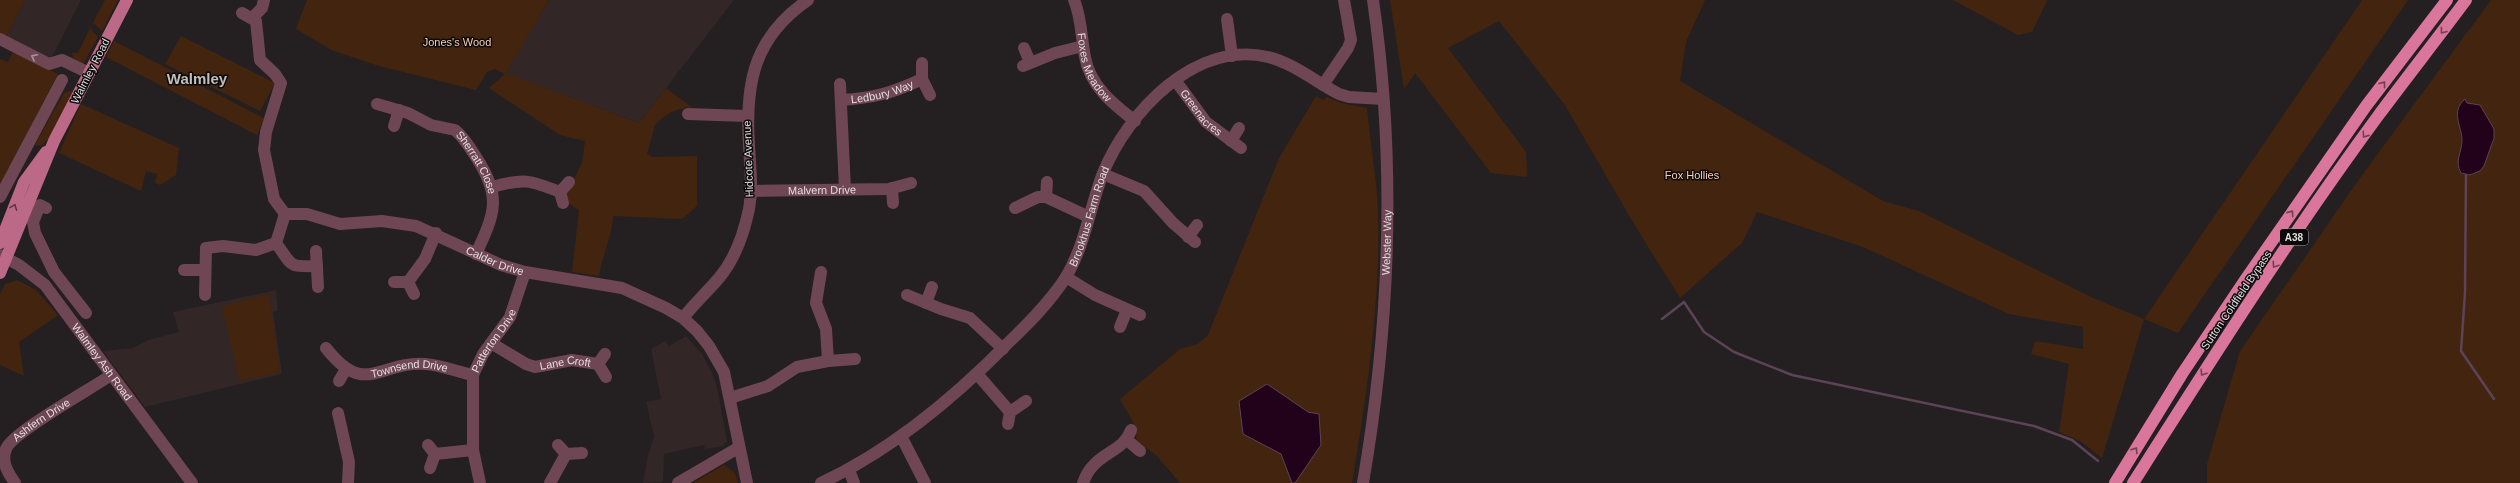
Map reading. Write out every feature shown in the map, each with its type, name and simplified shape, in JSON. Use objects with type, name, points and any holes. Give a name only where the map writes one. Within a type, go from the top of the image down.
[{"type":"highway","name":"Sutton Coldfield Bypass","points":[[2114,483],[2182,374],[2245,280],[2366,106],[2447,0]]},
{"type":"highway","name":"Sutton Coldfield Bypass","points":[[2133,483],[2258,290],[2322,196],[2378,116],[2466,0]]},
{"type":"main road","name":"Walmley Road","points":[[0,273],[3,257],[54,141],[126,0]]},
{"type":"main road","name":"Walmley Road","points":[[0,243],[24,182],[32,168],[54,141]]},
{"type":"street","points":[[254,17],[262,8],[264,0]]},
{"type":"street","name":"Hidcote Avenue","points":[[683,318],[718,279],[733,257],[743,230],[752,191],[747,116],[754,72],[767,39],[788,15],[808,0]]},
{"type":"street","name":"Foxes Meadow","points":[[1074,0],[1081,23],[1088,68],[1093,80],[1111,101],[1135,121]]},
{"type":"street","points":[[1323,85],[1348,48],[1351,40],[1345,0]]},
{"type":"street","name":"Webster Way","points":[[1363,483],[1377,383],[1383,311],[1386,178],[1382,99],[1373,0]]},
{"type":"street","points":[[242,13],[254,17]]},
{"type":"street","points":[[254,17],[256,21],[258,53],[260,60],[276,74],[281,86],[266,132],[264,150],[274,199],[284,214],[276,243],[289,264],[296,266],[317,266]]},
{"type":"street","points":[[1227,19],[1232,56]]},
{"type":"street","points":[[4,41],[49,64],[62,60],[89,73]]},
{"type":"street","points":[[1024,48],[1026,64],[1084,46]]},
{"type":"street","name":"Brookhus Farm Road","points":[[821,483],[849,470],[901,436],[978,375],[1043,307],[1066,277],[1089,217],[1103,174],[1114,150],[1135,121],[1158,94],[1175,80],[1210,62],[1232,56],[1251,54],[1268,57],[1283,62],[1323,85],[1349,97],[1382,99]]},
{"type":"street","name":"Ledbury Way","points":[[922,63],[922,79],[930,95]]},
{"type":"street","name":"Ledbury Way","points":[[841,100],[869,98],[893,92],[922,79]]},
{"type":"street","name":"Walmley Road","points":[[0,196],[62,80]]},
{"type":"street","name":"Greenacres","points":[[1175,80],[1206,122],[1236,144],[1239,128]]},
{"type":"street","name":"Ledbury Way","points":[[840,84],[845,189]]},
{"type":"street","name":"Sherratt Close","points":[[377,104],[399,110],[431,125],[443,126],[455,130],[478,159],[492,187],[492,217],[476,254]]},
{"type":"street","points":[[394,126],[399,110]]},
{"type":"street","points":[[697,110],[747,116]]},
{"type":"street","points":[[1103,174],[1144,191],[1192,239],[1197,225]]},
{"type":"street","points":[[492,187],[518,180],[535,182],[562,198],[569,182]]},
{"type":"street","points":[[1046,196],[1047,182]]},
{"type":"street","name":"Malvern Drive","points":[[752,191],[892,188],[911,183]]},
{"type":"street","points":[[892,188],[893,202]]},
{"type":"street","points":[[1015,208],[1038,197],[1046,196],[1089,217]]},
{"type":"street","points":[[46,208],[40,204],[33,222],[35,233],[54,272],[86,313]]},
{"type":"street","name":"Calder Drive","points":[[284,214],[308,214],[340,224],[382,221],[416,226],[436,233],[476,254],[525,272],[622,288],[660,305],[683,318],[709,346],[724,372],[738,448],[747,483]]},
{"type":"street","points":[[408,282],[425,259],[436,233]]},
{"type":"street","points":[[205,295],[205,251],[210,246],[256,250],[276,243]]},
{"type":"street","points":[[316,251],[318,287]]},
{"type":"street","name":"Walmley Ash Road","points":[[3,257],[32,274],[45,286],[63,308],[192,483]]},
{"type":"street","points":[[184,270],[204,270]]},
{"type":"street","name":"Patterton Drive","points":[[480,483],[473,450],[474,375],[491,343],[515,307],[525,272]]},
{"type":"street","points":[[821,272],[821,293],[818,312],[826,329],[828,361]]},
{"type":"street","points":[[1066,277],[1095,295],[1140,316]]},
{"type":"street","points":[[394,282],[408,282]]},
{"type":"street","points":[[408,282],[414,294]]},
{"type":"street","points":[[926,302],[932,287]]},
{"type":"street","points":[[908,295],[970,318],[1003,349]]},
{"type":"street","points":[[63,308],[75,300]]},
{"type":"street","points":[[1120,327],[1127,310]]},
{"type":"street","name":"Lane Croft","points":[[491,343],[526,364],[535,367],[572,360],[602,359],[606,378]]},
{"type":"street","points":[[326,348],[346,369],[339,381]]},
{"type":"street","points":[[730,398],[768,386],[797,367],[828,361],[855,359]]},
{"type":"street","name":"Townsend Drive","points":[[346,369],[359,374],[372,375],[405,365],[426,364],[474,375]]},
{"type":"street","name":"Ashfern Drive","points":[[15,483],[6,470],[4,461],[6,448],[10,443],[64,404],[112,375]]},
{"type":"street","points":[[978,375],[1010,412]]},
{"type":"street","points":[[1008,424],[1010,412],[1026,401]]},
{"type":"street","points":[[338,413],[349,462],[348,483]]},
{"type":"street","points":[[1083,483],[1091,466],[1129,435],[1140,451]]},
{"type":"street","points":[[901,436],[925,483]]},
{"type":"street","points":[[558,445],[566,454]]},
{"type":"street","points":[[678,483],[738,448]]},
{"type":"street","points":[[430,468],[432,449],[473,450]]},
{"type":"street","points":[[566,454],[582,453]]},
{"type":"street","points":[[550,483],[566,454]]},
{"type":"street","points":[[849,470],[854,483]]},
{"type":"shaded area","points":[[25,0],[81,0],[51,59],[6,37]]},
{"type":"shaded area","points":[[549,0],[734,0],[639,123],[505,73]]},
{"type":"shaded area","points":[[2465,99],[2467,103],[2480,105],[2494,129],[2494,138],[2484,166],[2480,171],[2470,175],[2461,173],[2458,164],[2462,145],[2462,135],[2457,114],[2458,109]]},
{"type":"shaded area","points":[[276,290],[278,311],[273,312],[282,374],[145,407],[103,351],[133,348],[151,339],[179,332],[173,312]]},
{"type":"shaded area","points":[[686,336],[702,354],[712,373],[717,387],[727,441],[723,446],[705,449],[704,445],[664,454],[663,482],[643,483],[647,459],[654,436],[646,402],[661,399],[651,349],[665,341],[669,346]]},
{"type":"shaded area","points":[[1267,384],[1308,412],[1319,414],[1321,445],[1295,483],[1292,483],[1281,454],[1243,434],[1239,401]]},
{"type":"green space","points":[[0,0],[25,0],[6,37],[0,33]]},
{"type":"green space","points":[[105,0],[118,0],[102,31],[93,23]]},
{"type":"green space","name":"Jones's Wood","points":[[307,0],[549,0],[506,73],[639,123],[666,88],[693,108],[685,107],[684,109],[676,110],[665,116],[655,125],[647,154],[652,157],[697,156],[697,206],[682,219],[613,216],[611,231],[599,276],[572,272],[579,210],[565,201],[566,195],[582,163],[585,141],[560,135],[489,88],[505,74],[495,69],[487,72],[476,90],[379,66],[331,50],[296,29]]},
{"type":"green space","name":"Fox Hollies","points":[[1390,0],[1705,0],[1686,42],[1680,81],[1883,201],[1919,211],[2093,298],[2144,319],[2102,458],[2080,441],[2059,432],[2069,364],[2031,354],[2035,341],[2083,349],[2083,327],[2009,314],[1863,247],[1757,212],[1742,243],[1680,298],[1634,224],[1565,105],[1499,21],[1448,48],[1526,152],[1527,177],[1491,173],[1415,73],[1404,89]]},
{"type":"green space","points":[[1953,0],[2047,1],[2032,32],[2018,35]]},
{"type":"green space","points":[[2362,0],[2408,0],[2178,333],[2144,319]]},
{"type":"green space","points":[[2491,0],[2520,0],[2520,483],[2207,483],[2207,464],[2240,351],[2362,175]]},
{"type":"green space","points":[[90,28],[98,37],[83,64],[73,58],[72,53],[78,53]]},
{"type":"green space","points":[[181,36],[275,83],[260,111],[165,64]]},
{"type":"green space","points":[[114,41],[264,118],[257,135],[106,57]]},
{"type":"green space","points":[[13,52],[58,74],[0,185],[0,59],[8,62]]},
{"type":"green space","points":[[74,90],[52,135],[41,146],[35,145],[64,93]]},
{"type":"green space","points":[[1316,96],[1323,100],[1327,97],[1341,103],[1367,108],[1377,196],[1378,243],[1375,312],[1368,381],[1352,483],[1180,483],[1156,455],[1137,441],[1134,424],[1120,399],[1180,349],[1198,344],[1208,335],[1279,158]]},
{"type":"green space","points":[[81,104],[179,148],[176,175],[160,185],[155,183],[157,174],[146,171],[141,191],[59,153]]},
{"type":"green space","points":[[17,280],[36,290],[58,315],[19,342],[24,376],[0,365],[0,294],[5,284]]},
{"type":"green space","points":[[269,294],[280,373],[239,381],[222,306]]},
{"type":"green space","points":[[724,465],[735,473],[738,483],[693,483]]},
{"type":"waterway","points":[[2466,175],[2465,292],[2461,351],[2494,399]]},
{"type":"waterway","points":[[1662,319],[1684,302],[1704,332],[1734,352],[1792,375],[2034,426],[2072,440],[2098,461]]},
{"type":"district","name":"Walmley","points":[[197,79]]}]
